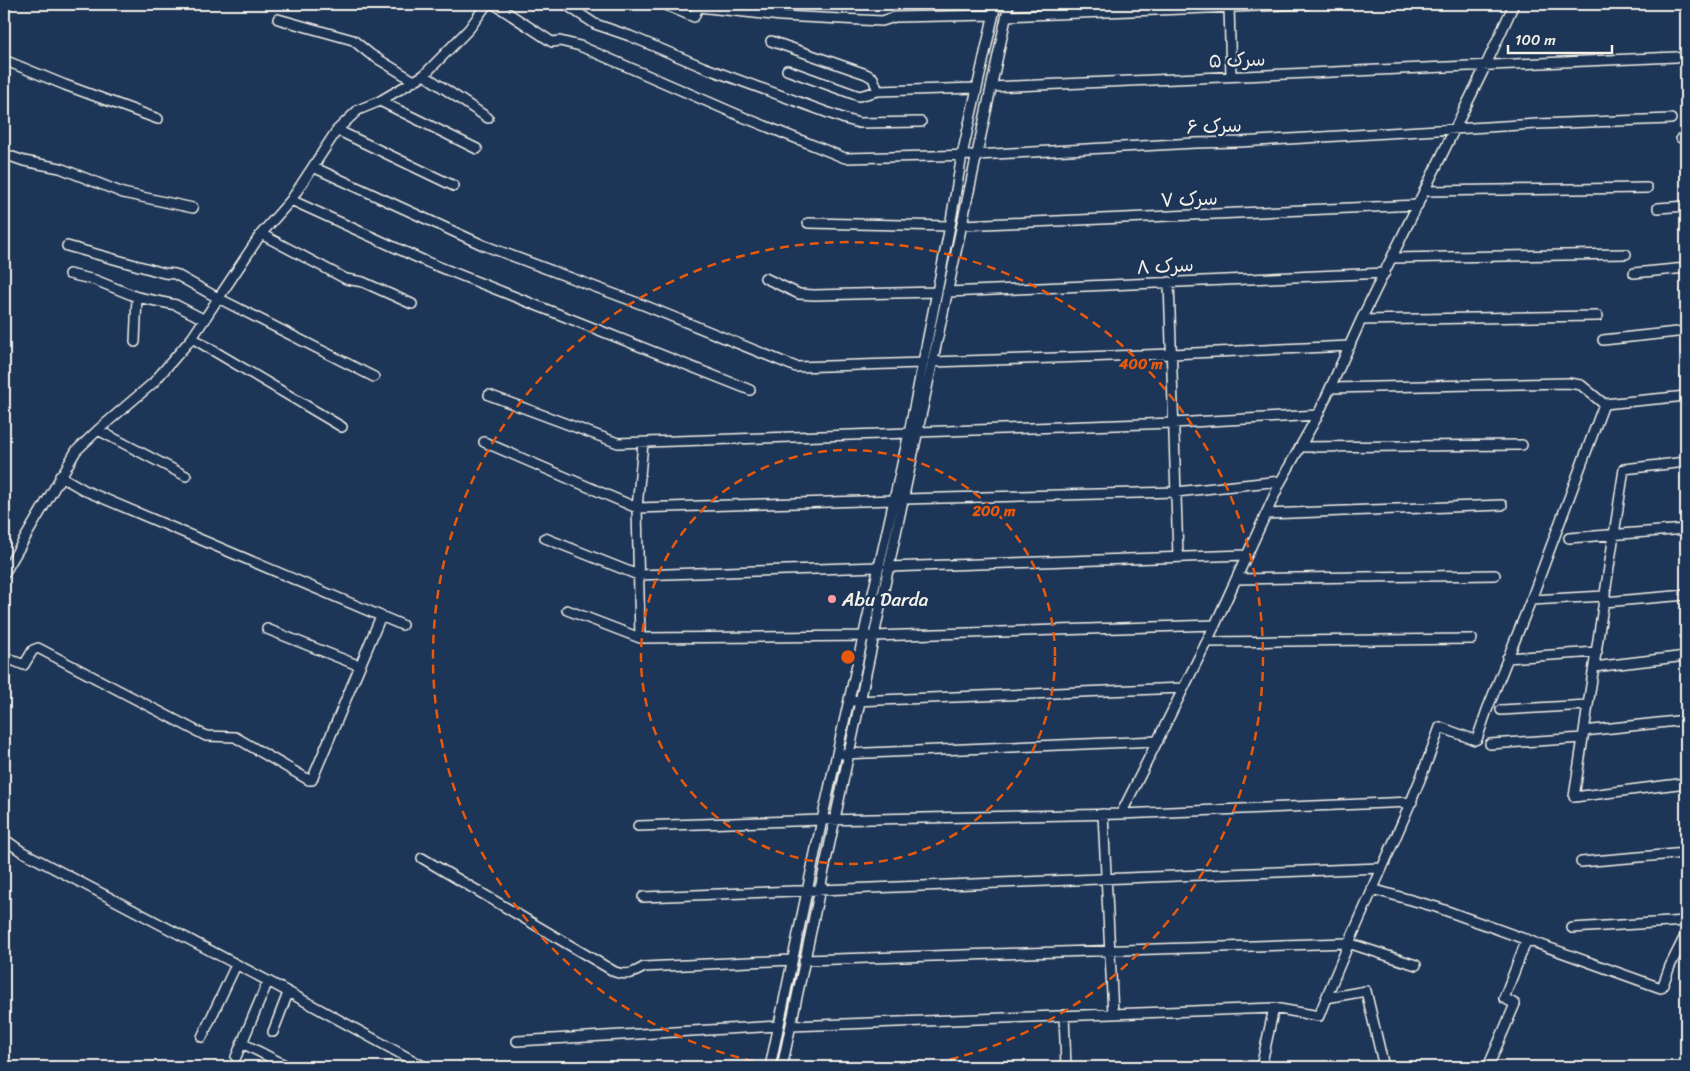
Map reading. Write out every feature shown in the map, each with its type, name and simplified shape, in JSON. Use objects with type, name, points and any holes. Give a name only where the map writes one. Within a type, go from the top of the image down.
[{"type":"street","points":[[4,574],[76,450],[153,383],[192,338],[261,234],[291,200],[337,130],[358,110],[380,102],[424,75],[468,30],[487,4]]},
{"type":"street","name":"سرک ۶","points":[[494,4],[552,42],[560,41],[580,46],[743,118],[845,158],[962,156],[1536,124],[1671,119]]},
{"type":"street","points":[[566,4],[595,24],[845,119],[859,123],[921,122]]},
{"type":"street","points":[[663,4],[694,18],[698,7],[781,16],[882,21],[895,18],[993,15]]},
{"type":"street","points":[[770,1067],[822,820],[888,567],[898,500],[927,363],[936,292],[962,156],[996,4]]},
{"type":"street","points":[[927,363],[947,292],[1009,4]]},
{"type":"street","points":[[1006,16],[1307,4]]},
{"type":"street","points":[[1121,814],[1215,625],[1281,482],[1318,415],[1361,320],[1393,258],[1514,4]]},
{"type":"street","points":[[1229,7],[1231,76]]},
{"type":"street","points":[[278,19],[353,40],[370,54],[414,81]]},
{"type":"street","points":[[771,41],[866,74],[873,78],[878,91]]},
{"type":"street","name":"سرک ۵","points":[[991,87],[1676,57]]},
{"type":"street","points":[[4,60],[65,85],[158,119]]},
{"type":"street","points":[[787,70],[859,96],[869,95],[878,91],[977,88]]},
{"type":"street","points":[[424,75],[488,118]]},
{"type":"street","points":[[380,102],[477,149]]},
{"type":"street","points":[[337,130],[454,186]]},
{"type":"street","points":[[4,154],[24,161],[60,168],[123,193],[193,208]]},
{"type":"street","points":[[313,167],[483,245],[646,306],[796,366],[927,363],[1350,346]]},
{"type":"street","points":[[1425,190],[1647,188]]},
{"type":"street","points":[[291,200],[427,262],[750,390]]},
{"type":"street","name":"سرک ۷","points":[[962,225],[1418,205]]},
{"type":"street","points":[[1658,208],[1686,206]]},
{"type":"street","points":[[808,224],[950,226]]},
{"type":"street","points":[[261,234],[346,279],[363,282],[412,304]]},
{"type":"street","points":[[67,246],[164,273],[175,274],[218,298],[374,377]]},
{"type":"street","points":[[1393,258],[1626,254]]},
{"type":"street","points":[[1634,273],[1686,268]]},
{"type":"street","name":"سرک ۸","points":[[947,292],[1385,273]]},
{"type":"street","points":[[69,274],[95,280],[137,297],[176,305],[205,320]]},
{"type":"street","points":[[766,278],[799,294],[936,292]]},
{"type":"street","points":[[1169,282],[1178,556]]},
{"type":"street","points":[[135,342],[137,297]]},
{"type":"street","points":[[1361,320],[1598,316]]},
{"type":"street","points":[[1603,340],[1686,331]]},
{"type":"street","points":[[192,338],[342,427]]},
{"type":"street","points":[[1330,388],[1568,383],[1581,386],[1604,404],[1686,396]]},
{"type":"street","points":[[490,395],[618,443],[1174,423],[1318,415]]},
{"type":"street","points":[[790,1026],[1274,1008],[1318,1017],[1380,868],[1412,802],[1440,727],[1477,740],[1486,710],[1531,600],[1604,404]]},
{"type":"street","points":[[98,430],[186,476]]},
{"type":"street","points":[[484,442],[637,508],[1176,492],[1281,482]]},
{"type":"street","points":[[640,638],[637,508],[643,443]]},
{"type":"street","points":[[1300,447],[1522,445]]},
{"type":"street","points":[[1686,462],[1624,469],[1574,797],[1686,783]]},
{"type":"street","points":[[60,476],[86,491],[402,625]]},
{"type":"street","points":[[869,636],[878,567],[898,500]]},
{"type":"street","points":[[1266,514],[1502,505]]},
{"type":"street","points":[[1569,538],[1686,529]]},
{"type":"street","points":[[545,538],[638,575],[878,567]]},
{"type":"street","points":[[888,567],[1246,555]]},
{"type":"street","points":[[1236,579],[1495,575]]},
{"type":"street","points":[[1531,600],[1605,599],[1686,594]]},
{"type":"street","points":[[567,610],[640,638],[869,636],[1215,625]]},
{"type":"street","points":[[4,657],[24,665],[33,650],[38,648],[206,736],[235,737],[312,780],[381,616]]},
{"type":"street","points":[[266,629],[360,666]]},
{"type":"street","points":[[1206,642],[1472,639]]},
{"type":"street","points":[[1508,658],[1597,652]]},
{"type":"street","points":[[1594,667],[1686,656]]},
{"type":"street","points":[[854,701],[1184,688]]},
{"type":"street","points":[[782,1067],[848,753],[854,701]]},
{"type":"street","points":[[1501,710],[1588,705]]},
{"type":"street","points":[[1490,744],[1686,720]]},
{"type":"street","points":[[838,754],[1158,741]]},
{"type":"street","points":[[638,826],[1121,814],[1412,802]]},
{"type":"street","points":[[1103,814],[1113,1014]]},
{"type":"street","points":[[4,839],[21,851],[268,981],[425,1067]]},
{"type":"street","points":[[1580,862],[1686,853]]},
{"type":"street","points":[[422,858],[623,975],[634,973],[644,968],[792,960]]},
{"type":"street","points":[[643,897],[1380,868]]},
{"type":"street","points":[[1372,889],[1436,907],[1661,988],[1686,934]]},
{"type":"street","points":[[1572,928],[1686,921]]},
{"type":"street","points":[[1488,1067],[1514,1006],[1514,1002],[1504,998],[1527,939]]},
{"type":"street","points":[[804,960],[1348,943],[1416,966]]},
{"type":"street","points":[[202,1037],[236,965]]},
{"type":"street","points":[[236,1057],[268,981]]},
{"type":"street","points":[[1326,998],[1366,991],[1384,1067]]},
{"type":"street","points":[[273,1032],[288,993]]},
{"type":"street","points":[[1261,1067],[1274,1008]]},
{"type":"street","points":[[1064,1015],[1066,1067]]},
{"type":"street","points":[[517,1041],[779,1026]]},
{"type":"street","points":[[242,1043],[289,1067]]},
{"type":"place","name":"Abu Darda","points":[[832,599]]}]
